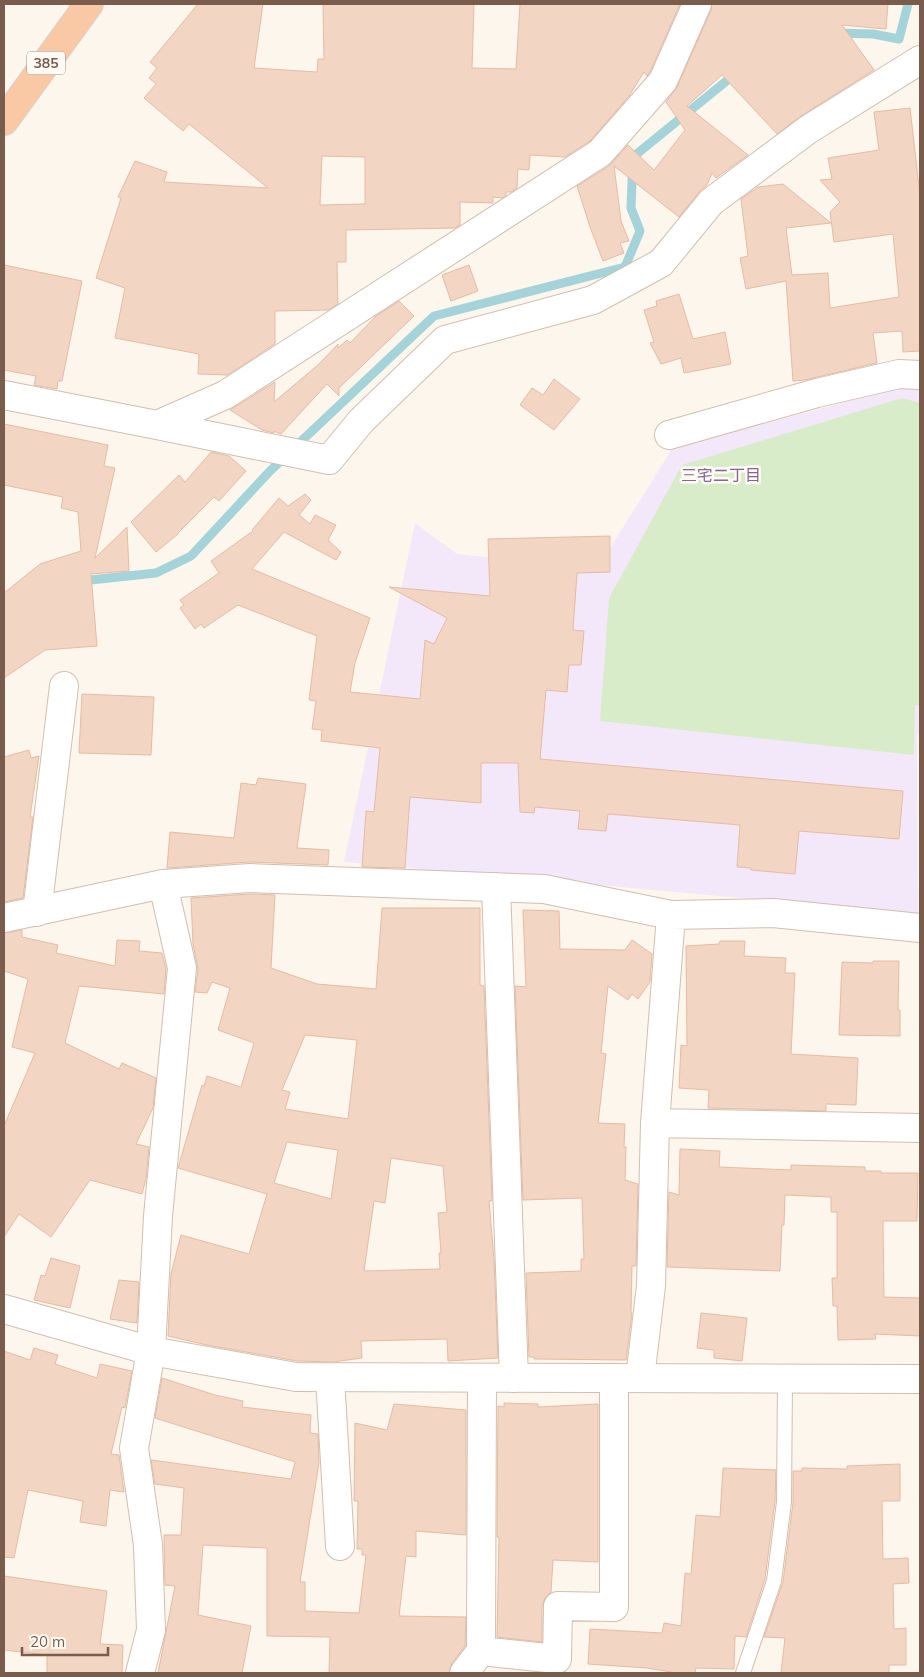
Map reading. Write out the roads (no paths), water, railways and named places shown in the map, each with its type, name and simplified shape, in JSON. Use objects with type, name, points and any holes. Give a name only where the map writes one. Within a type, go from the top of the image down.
[{"type":"highway","name":"385","points":[[4,121],[89,4]]},
{"type":"street","points":[[157,425],[225,395],[600,153],[663,81],[697,4]]},
{"type":"street","points":[[4,395],[329,460],[361,421],[444,340],[594,300],[661,263],[710,202],[809,129],[920,60]]},
{"type":"street","points":[[669,435],[817,393],[899,374],[920,375]]},
{"type":"street","points":[[37,912],[64,686]]},
{"type":"street","points":[[4,918],[164,884],[250,878],[544,889],[671,916],[772,913],[920,928]]},
{"type":"street","points":[[140,1673],[151,1630],[148,1545],[134,1448],[150,1351],[158,1216],[182,968],[164,884]]},
{"type":"street","points":[[496,887],[514,1378]]},
{"type":"street","points":[[481,1651],[532,1665],[557,1659],[558,1606],[614,1607],[627,1378],[651,1286],[655,1123],[671,916]]},
{"type":"street","points":[[655,1123],[920,1128]]},
{"type":"street","points":[[4,1309],[150,1351],[296,1377],[920,1379]]},
{"type":"street","points":[[330,1378],[340,1546]]},
{"type":"street","points":[[464,1673],[481,1651],[482,1378]]},
{"type":"lane","points":[[744,1673],[774,1581],[784,1502],[785,1379]]},
{"type":"waterway","points":[[837,33],[873,34],[899,39],[908,4]]},
{"type":"waterway","points":[[295,447],[434,316],[625,267],[640,231],[631,208],[633,157],[735,74]]},
{"type":"waterway","points":[[81,581],[156,573],[191,556],[286,456]]},
{"type":"district","name":"三宅二丁目","points":[[721,475]]}]
